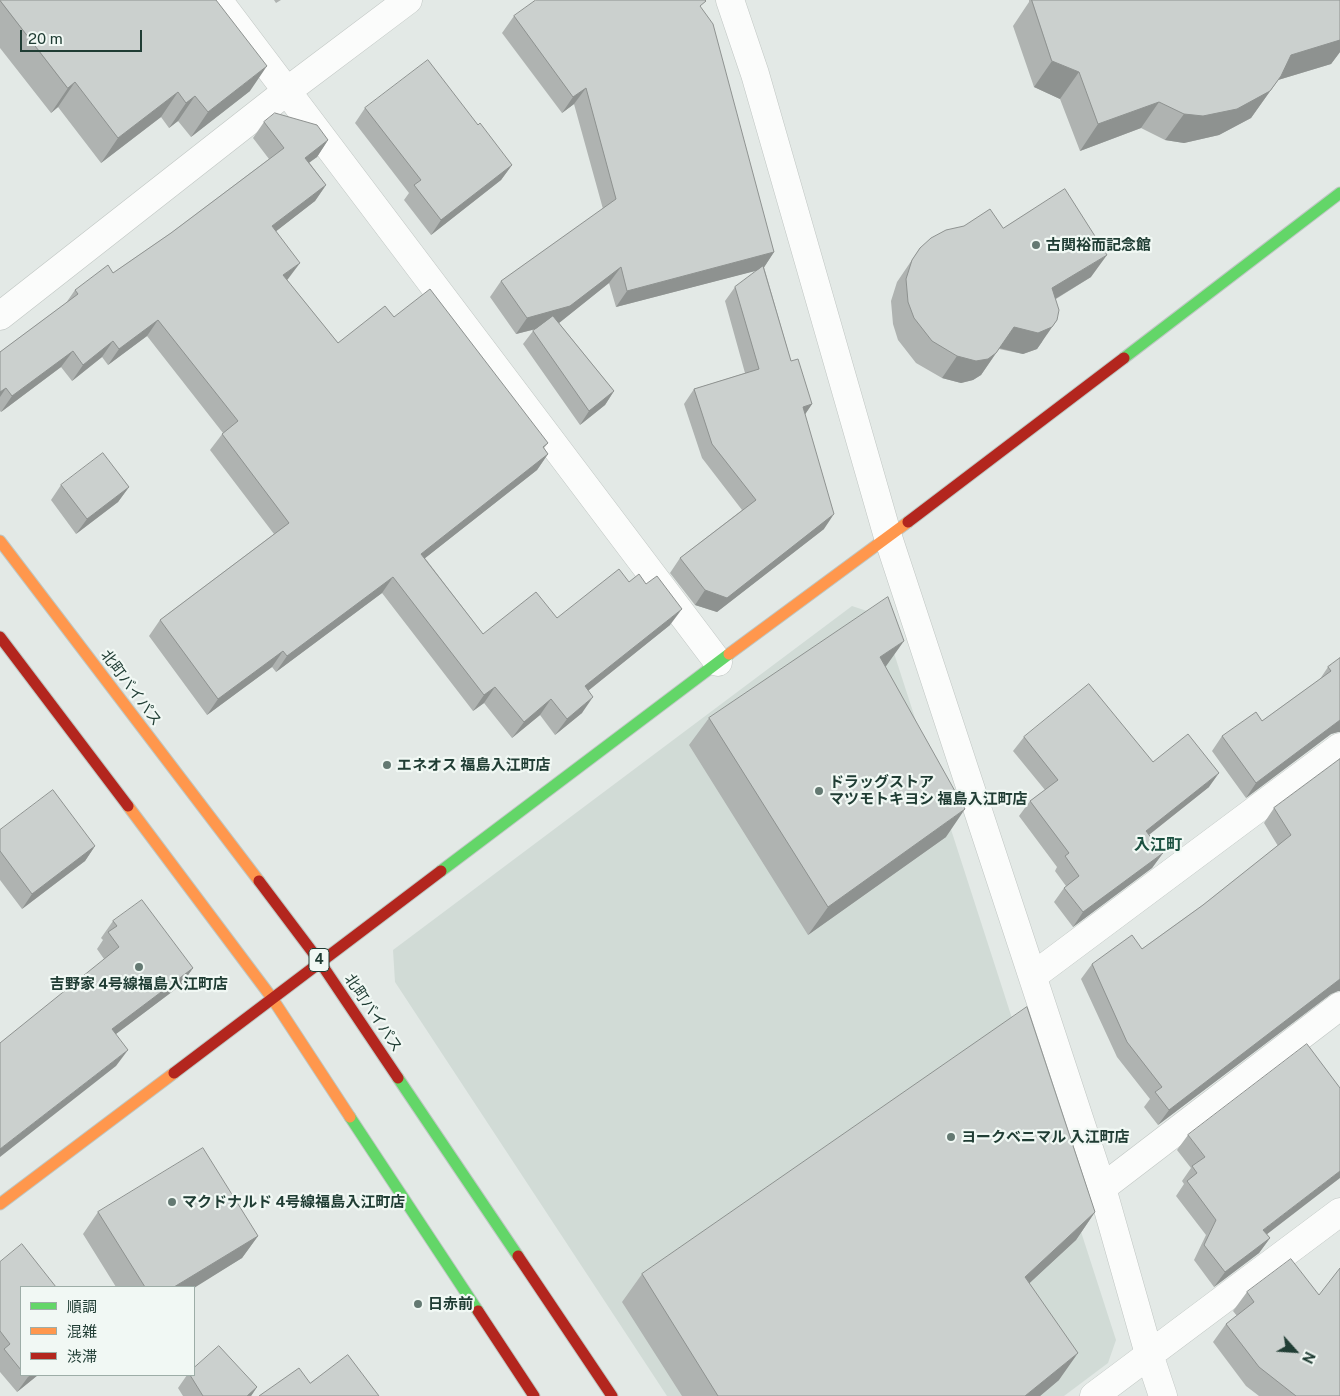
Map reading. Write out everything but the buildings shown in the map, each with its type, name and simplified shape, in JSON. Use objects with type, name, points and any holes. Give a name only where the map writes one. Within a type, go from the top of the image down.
[{"type":"main road","points":[[0,1204],[718,662],[888,537],[1340,193]]},
{"type":"main road","name":"北町バイパス","points":[[0,541],[320,962],[612,1396]]},
{"type":"main road","points":[[0,637],[272,998],[534,1396]]},
{"type":"street","points":[[218,0],[718,662]]},
{"type":"street","points":[[0,316],[287,91],[408,0]]},
{"type":"street","points":[[730,0],[755,74],[888,537],[1102,1188],[1149,1354],[1163,1396]]},
{"type":"street","points":[[1033,976],[1339,750]]},
{"type":"street","points":[[1102,1188],[1340,1006]]},
{"type":"street","points":[[1094,1396],[1340,1212]]},
{"type":"shaded area","points":[[852,606],[882,616],[1116,1340],[1108,1363],[1064,1396],[667,1396],[395,982],[393,950]]},
{"type":"traffic: fast","points":[[1124,358],[1340,193]]},
{"type":"traffic: fast","points":[[441,871],[729,654]]},
{"type":"traffic: fast","points":[[398,1078],[518,1256]]},
{"type":"traffic: fast","points":[[350,1117],[478,1311]]},
{"type":"traffic: slow","points":[[729,654],[908,522]]},
{"type":"traffic: slow","points":[[0,541],[259,881]]},
{"type":"traffic: slow","points":[[128,806],[272,998],[350,1117]]},
{"type":"traffic: slow","points":[[0,1204],[174,1073]]},
{"type":"traffic: jam","points":[[908,522],[1124,358]]},
{"type":"traffic: jam","points":[[0,637],[128,806]]},
{"type":"traffic: jam","points":[[174,1073],[441,871]]},
{"type":"traffic: jam","points":[[259,881],[320,962],[398,1078]]},
{"type":"traffic: jam","points":[[518,1256],[612,1396]]},
{"type":"traffic: jam","points":[[478,1311],[534,1396]]},
{"type":"place","name":"古関裕而記念館","points":[[1036,245]]},
{"type":"place","name":"エネオス 福島入江町店","points":[[387,765]]},
{"type":"place","name":"ドラッグストア マツモトキヨシ 福島入江町店","points":[[819,791]]},
{"type":"place","name":"吉野家 4号線福島入江町店","points":[[139,967]]},
{"type":"place","name":"ヨークベニマル 入江町店","points":[[951,1137]]},
{"type":"place","name":"マクドナルド 4号線福島入江町店","points":[[172,1202]]},
{"type":"place","name":"日赤前","points":[[418,1304]]},
{"type":"district","name":"入江町","points":[[1158,845]]}]
